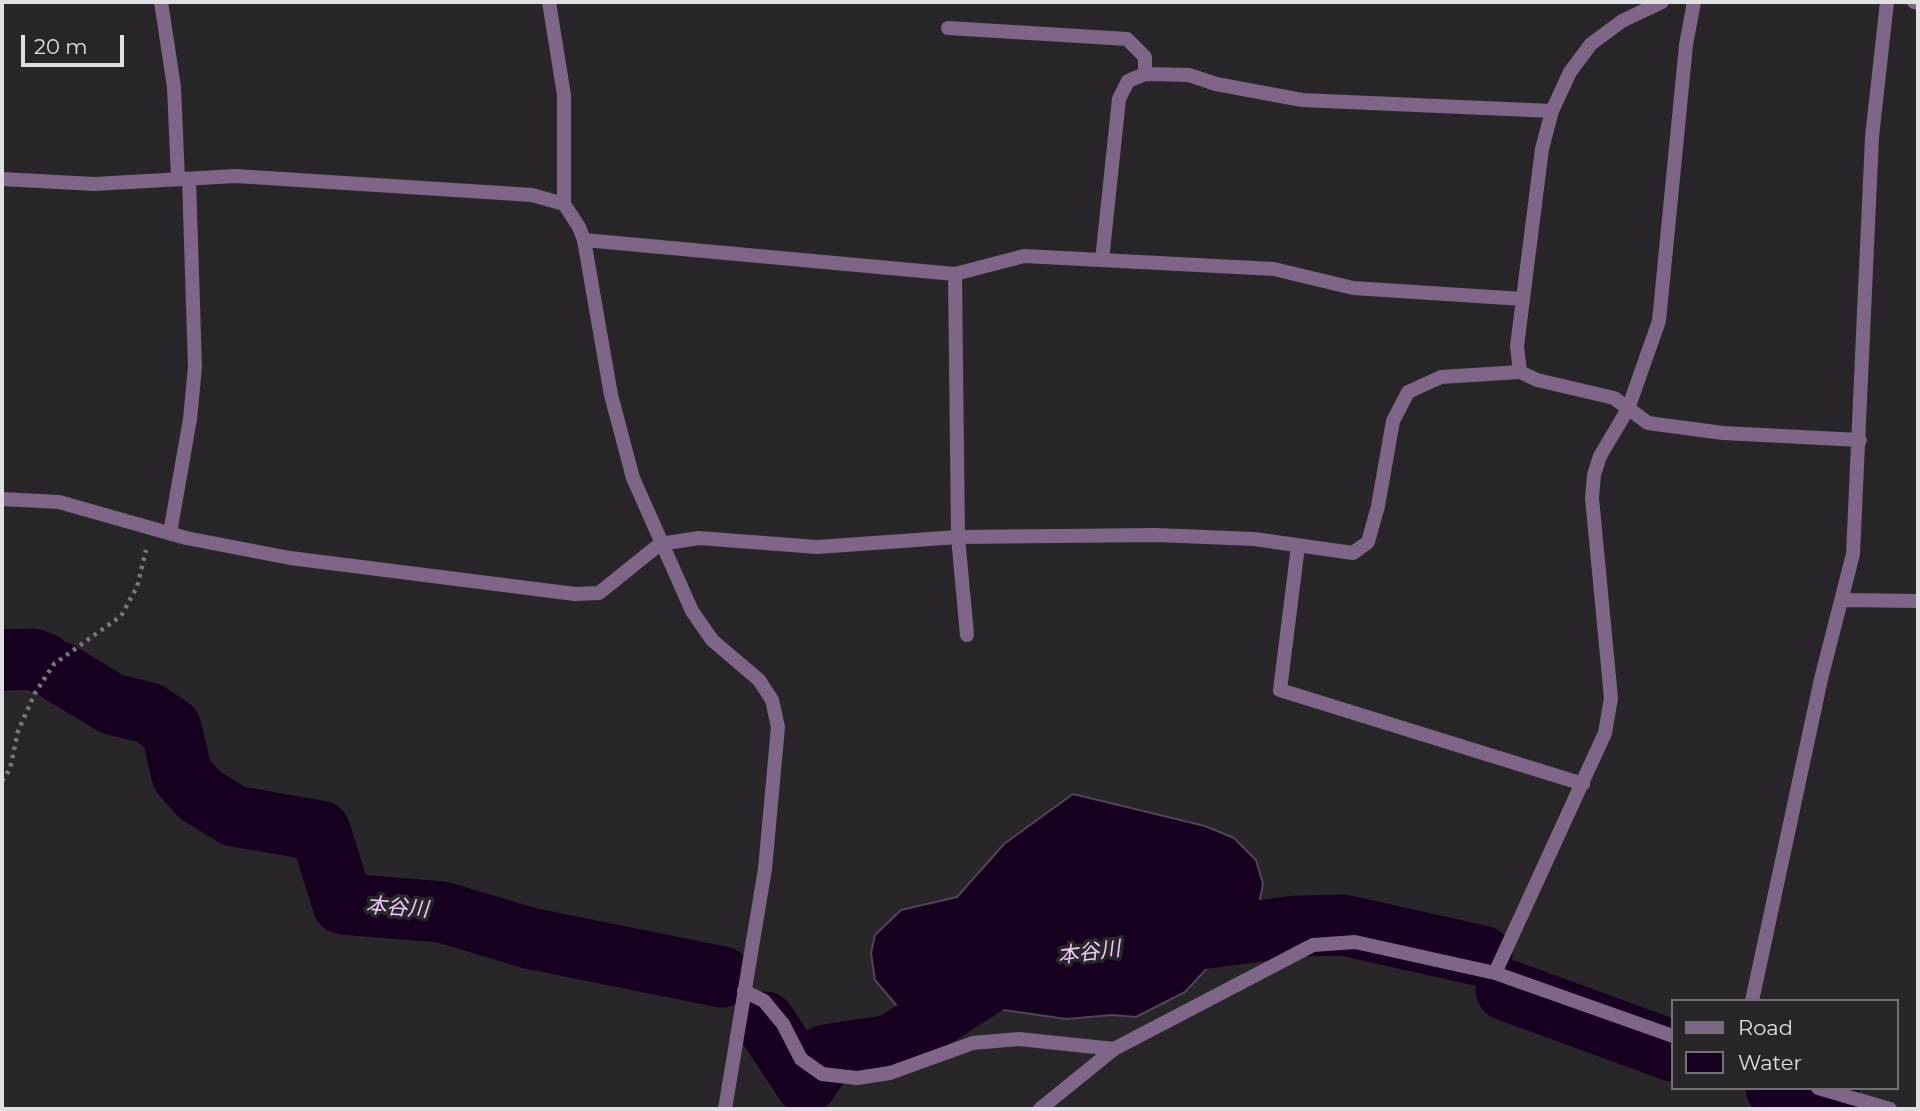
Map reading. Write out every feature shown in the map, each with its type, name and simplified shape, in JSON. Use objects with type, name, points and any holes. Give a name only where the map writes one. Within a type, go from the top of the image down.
[{"type":"street","points":[[161,2],[183,179],[195,367],[190,419],[170,533]]},
{"type":"street","points":[[549,2],[564,95],[564,204],[584,240],[611,395],[633,478],[692,611],[712,640],[759,680],[772,700],[778,727],[765,869],[725,1109]]},
{"type":"street","points":[[1520,372],[1517,346],[1542,149],[1552,111],[1570,72],[1591,44],[1622,21],[1662,2]]},
{"type":"street","points":[[1495,973],[1605,733],[1611,698],[1592,498],[1594,475],[1600,456],[1628,409],[1659,321],[1686,45],[1694,2]]},
{"type":"street","points":[[1752,999],[1821,679],[1853,554],[1872,136],[1887,2]]},
{"type":"street","points":[[948,28],[1127,39],[1145,57],[1145,74]]},
{"type":"street","points":[[1102,260],[1119,99],[1128,81],[1145,74],[1189,75],[1216,84],[1302,100],[1552,111]]},
{"type":"street","points":[[2,179],[94,184],[236,176],[532,195],[564,204]]},
{"type":"street","points":[[584,240],[955,274],[1024,256],[1273,269],[1353,288],[1523,299]]},
{"type":"street","points":[[955,274],[958,537],[967,635]]},
{"type":"street","points":[[2,499],[59,502],[170,533],[290,558],[575,594],[599,593],[660,544],[699,538],[817,547],[958,537],[1156,535],[1254,539],[1353,553],[1368,542],[1378,506],[1393,421],[1408,392],[1441,377],[1520,372],[1538,380],[1614,398],[1648,423],[1710,431],[1860,440]]},
{"type":"street","points":[[1298,545],[1280,690],[1583,784]]},
{"type":"street","points":[[1843,600],[1918,601]]},
{"type":"street","points":[[1040,1109],[1114,1049],[1313,944],[1355,942],[1495,973],[1672,1037]]},
{"type":"street","points":[[744,991],[764,1001],[783,1024],[801,1059],[822,1073],[857,1078],[890,1073],[973,1043],[1019,1039],[1114,1049]]},
{"type":"street","points":[[1825,1090],[1890,1109]]},
{"type":"path","points":[[2,781],[10,769],[18,731],[54,664],[121,616],[136,587],[152,528]]},
{"type":"water","points":[[1073,794],[1205,826],[1234,838],[1256,860],[1263,884],[1258,909],[1240,933],[1185,992],[1136,1017],[1112,1015],[1066,1019],[990,1008],[961,1009],[929,1021],[907,1018],[875,980],[871,953],[875,935],[901,910],[957,897],[1004,844]]},
{"type":"waterway","name":"本谷川","points":[[2,660],[32,659],[43,663]]},
{"type":"waterway","name":"本谷川","points":[[59,672],[112,704],[149,713],[171,728],[182,775],[200,795],[234,816],[320,831],[343,904],[442,912],[529,938],[722,977]]},
{"type":"waterway","name":"本谷川","points":[[1154,945],[1297,926],[1343,925],[1482,956]]},
{"type":"waterway","name":"本谷川","points":[[765,1022],[806,1084],[826,1055],[892,1045],[1002,974]]},
{"type":"waterway","name":"本谷川","points":[[1506,990],[1672,1051]]},
{"type":"waterway","name":"本谷川","points":[[1782,1090],[1834,1109]]}]
